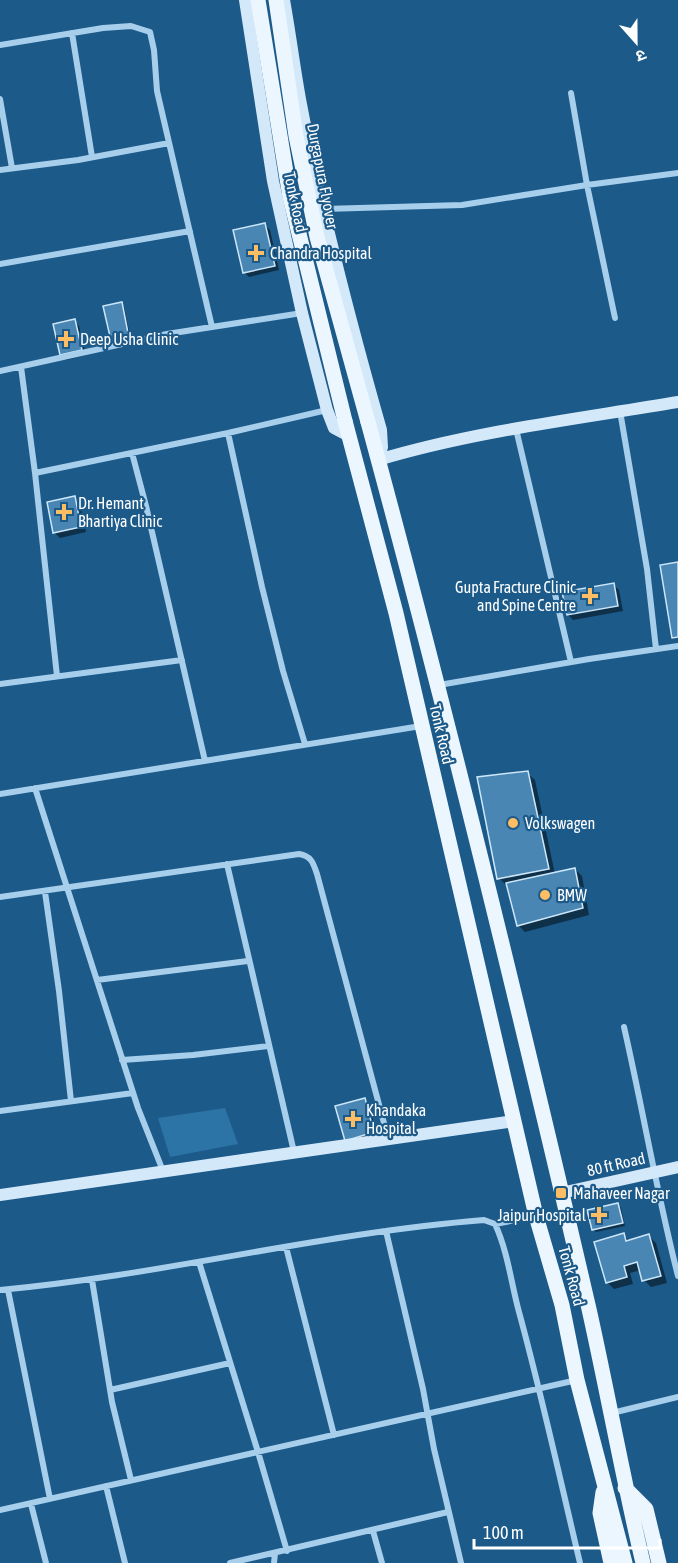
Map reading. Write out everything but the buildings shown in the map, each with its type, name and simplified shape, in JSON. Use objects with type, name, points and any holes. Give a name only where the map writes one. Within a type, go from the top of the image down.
[{"type":"main road","points":[[258,0],[290,197],[347,429]]},
{"type":"main road","name":"Durgapura Flyover","points":[[276,0],[296,136],[317,237],[378,460]]},
{"type":"main road","name":"Tonk Road","points":[[347,429],[396,613],[536,1216],[562,1305],[577,1380],[625,1563]]},
{"type":"main road","name":"Tonk Road","points":[[378,460],[439,685],[561,1193],[612,1413],[625,1488],[643,1563]]},
{"type":"main road","points":[[604,1484],[600,1513],[611,1563]]},
{"type":"main road","points":[[625,1488],[646,1509],[659,1563]]},
{"type":"street","name":"Tonk Road","points":[[245,0],[273,181],[302,313],[327,410],[334,428],[347,429]]},
{"type":"street","name":"Tonk Road","points":[[284,0],[303,113],[324,209],[381,430],[382,447],[378,460]]},
{"type":"street","points":[[0,45],[103,28],[131,26],[150,32],[154,50],[157,92],[212,327]]},
{"type":"street","points":[[72,33],[92,157]]},
{"type":"street","points":[[571,93],[587,185],[615,318]]},
{"type":"street","points":[[0,99],[12,168]]},
{"type":"street","points":[[263,119],[303,113]]},
{"type":"street","points":[[0,170],[169,143]]},
{"type":"street","points":[[324,209],[462,205],[678,173]]},
{"type":"street","points":[[0,264],[190,231]]},
{"type":"street","points":[[0,371],[167,334],[302,313]]},
{"type":"street","points":[[21,367],[57,676]]},
{"type":"street","points":[[378,460],[516,429],[678,402]]},
{"type":"street","points":[[35,473],[327,410]]},
{"type":"street","points":[[620,411],[647,569],[656,649]]},
{"type":"street","points":[[516,429],[571,662]]},
{"type":"street","points":[[228,433],[277,650],[305,744]]},
{"type":"street","points":[[132,453],[205,761]]},
{"type":"street","points":[[439,685],[678,646]]},
{"type":"street","points":[[0,684],[182,660]]},
{"type":"street","points":[[0,794],[421,726]]},
{"type":"street","points":[[35,788],[133,1094],[163,1171]]},
{"type":"street","points":[[0,897],[298,854],[306,855],[313,861],[388,1138]]},
{"type":"street","points":[[227,864],[294,1152]]},
{"type":"street","points":[[45,892],[71,1101]]},
{"type":"street","points":[[97,980],[248,961]]},
{"type":"street","points":[[624,1027],[644,1114],[662,1214],[678,1276]]},
{"type":"street","points":[[122,1060],[268,1046]]},
{"type":"street","points":[[0,1111],[133,1094]]},
{"type":"street","points":[[0,1195],[514,1121]]},
{"type":"street","name":"80 ft Road","points":[[561,1193],[678,1167]]},
{"type":"street","points":[[0,1290],[92,1280],[386,1232],[484,1220],[495,1224],[536,1216]]},
{"type":"street","points":[[495,1224],[504,1244],[580,1563]]},
{"type":"street","points":[[386,1232],[461,1563]]},
{"type":"street","points":[[286,1247],[334,1435]]},
{"type":"street","points":[[199,1262],[287,1551]]},
{"type":"street","points":[[92,1280],[110,1390],[131,1480]]},
{"type":"street","points":[[8,1290],[50,1499]]},
{"type":"street","points":[[110,1390],[230,1363]]},
{"type":"street","points":[[0,1510],[577,1380]]},
{"type":"street","points":[[612,1413],[678,1397]]},
{"type":"street","points":[[106,1486],[125,1563]]},
{"type":"street","points":[[32,1504],[46,1563]]},
{"type":"street","points":[[230,1563],[448,1512]]},
{"type":"street","points":[[373,1531],[382,1563]]},
{"type":"street","points":[[274,1563],[275,1553]]},
{"type":"shaded area","points":[[225,1108],[238,1144],[170,1157],[158,1118]]},
{"type":"place","name":"Chandra Hospital","points":[[256,253]]},
{"type":"place","name":"Deep Usha Clinic","points":[[66,339]]},
{"type":"place","name":"Dr. Hemant Bhartiya Clinic","points":[[64,512]]},
{"type":"place","name":"Gupta Fracture Clinic and Spine Centre","points":[[590,596]]},
{"type":"place","name":"Volkswagen","points":[[513,823]]},
{"type":"place","name":"BMW","points":[[545,895]]},
{"type":"place","name":"Khandaka Hospital","points":[[353,1119]]},
{"type":"place","name":"Mahaveer Nagar","points":[[561,1193]]},
{"type":"place","name":"Jaipur Hospital","points":[[599,1215]]}]
